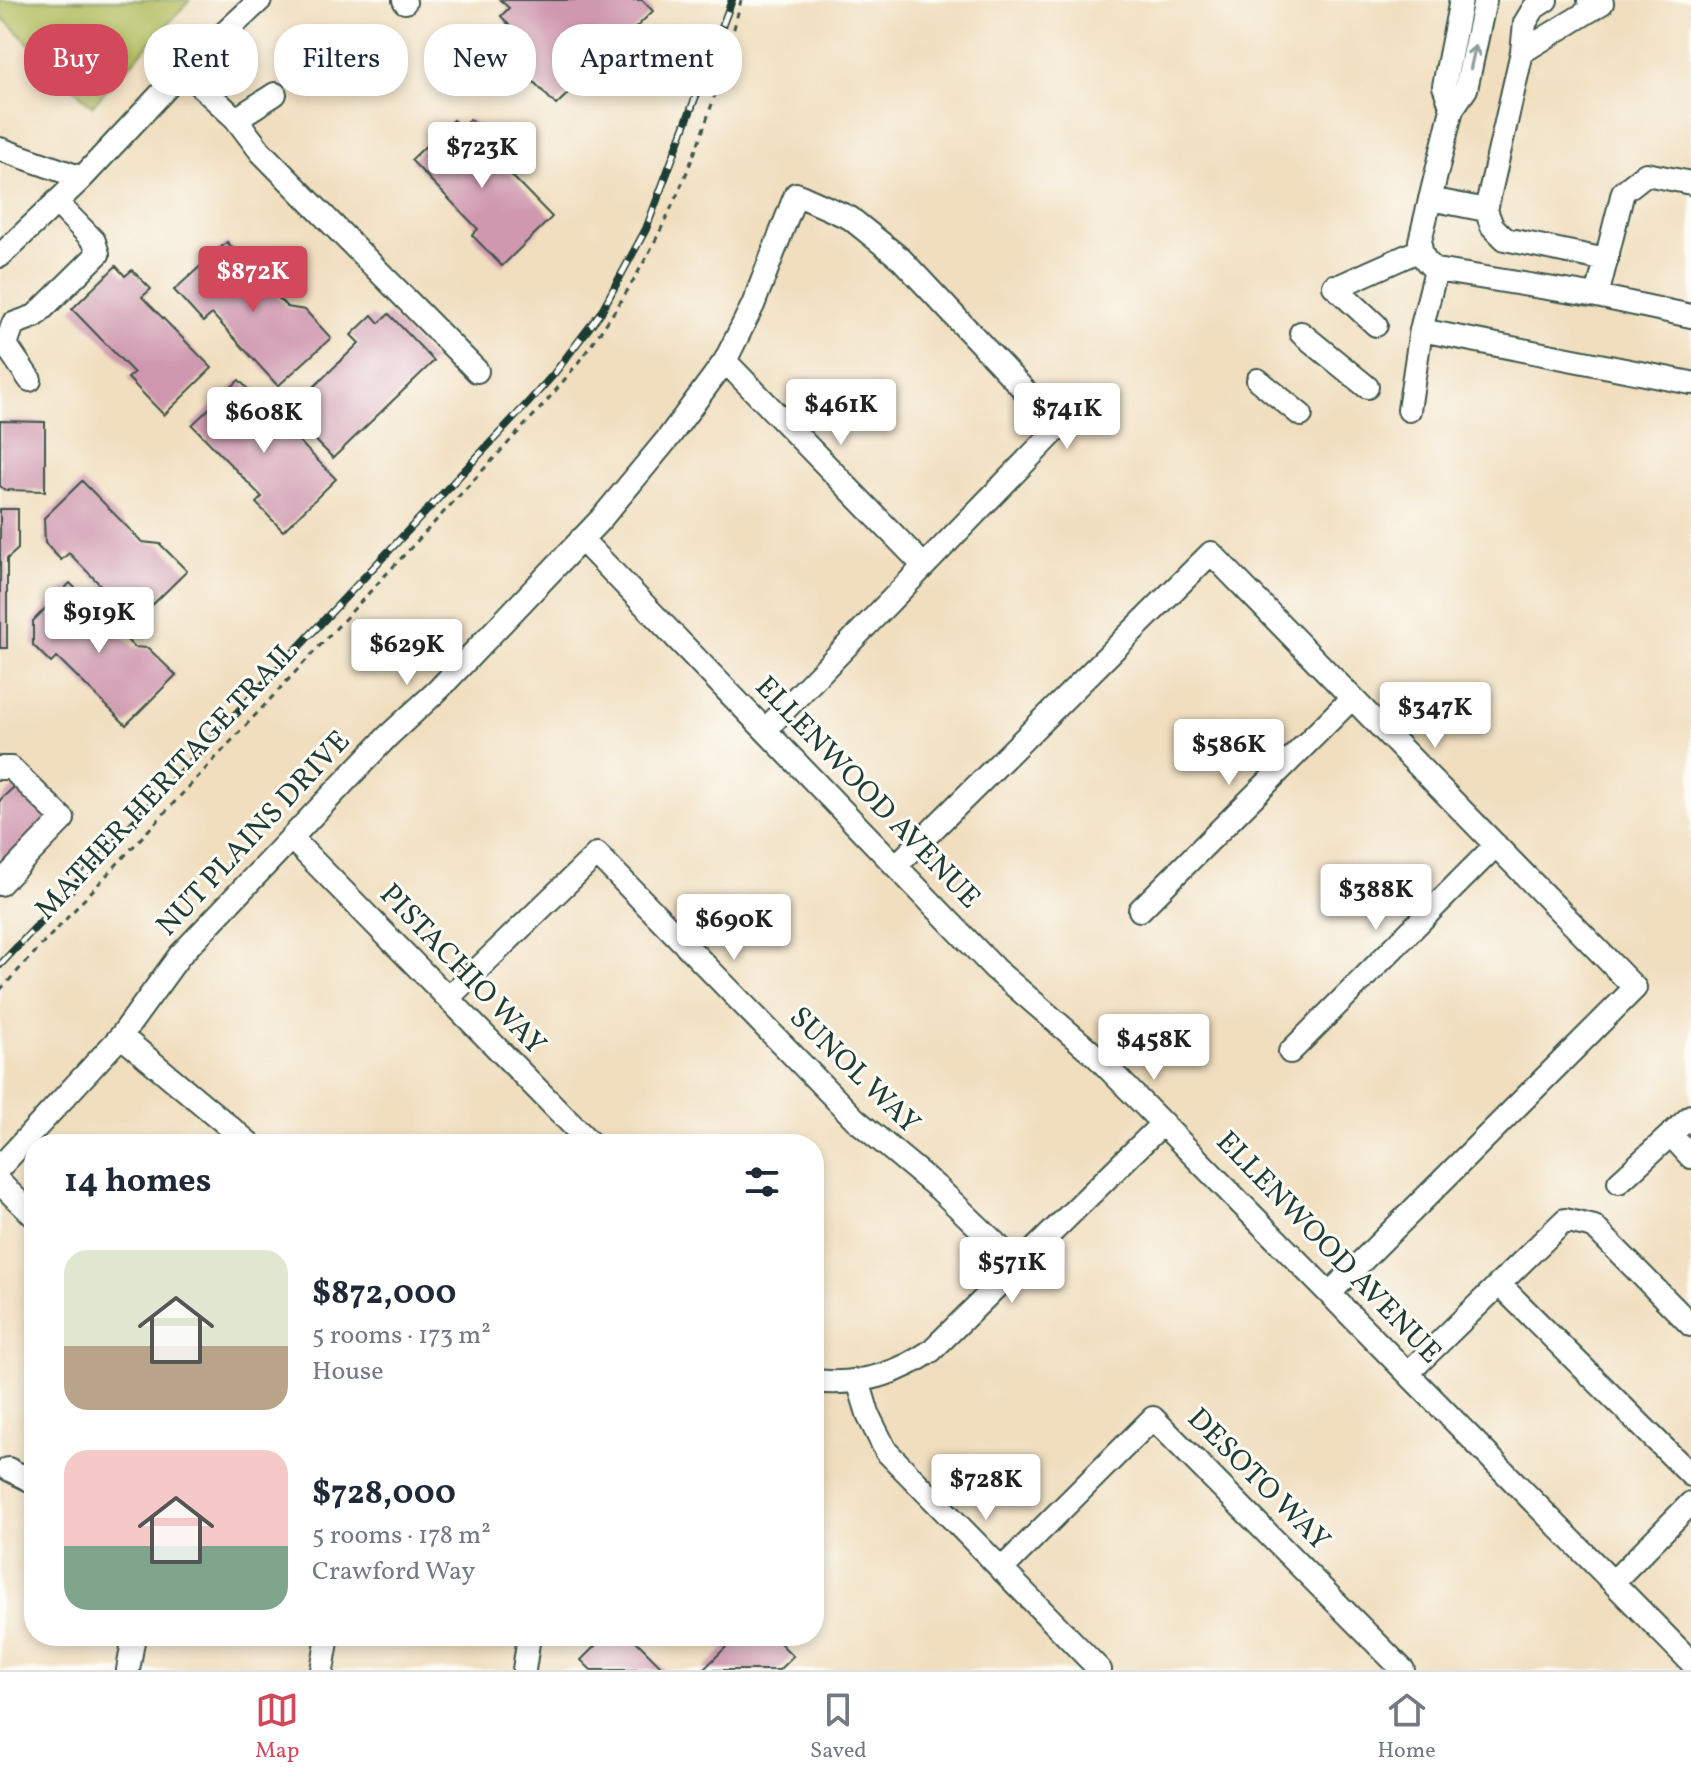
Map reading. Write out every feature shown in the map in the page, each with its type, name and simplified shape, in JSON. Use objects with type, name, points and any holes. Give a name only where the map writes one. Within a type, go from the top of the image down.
[{"type":"street","points":[[1452,109],[1444,86],[1461,0]]},
{"type":"street","points":[[1485,0],[1466,89],[1452,109],[1430,199],[1420,250],[1426,263],[1436,270],[1597,296],[1691,316]]},
{"type":"street","points":[[1546,0],[1534,8],[1525,23],[1522,52],[1486,210],[1492,226],[1505,239],[1606,260]]},
{"type":"street","points":[[1522,52],[1602,3],[1589,0]]},
{"type":"street","points":[[232,24],[255,2]]},
{"type":"street","points":[[236,119],[274,95]]},
{"type":"street","points":[[0,256],[82,178],[160,96]]},
{"type":"street","points":[[211,96],[236,119],[261,152],[477,371]]},
{"type":"street","points":[[0,149],[82,178]]},
{"type":"street","points":[[1597,296],[1623,192],[1646,174],[1691,183]]},
{"type":"street","name":"NUT PLAINS DRIVE","points":[[30,1134],[121,1036],[180,955],[581,539],[669,437],[725,361],[753,305],[796,194],[850,218],[901,259],[1059,427],[924,566]]},
{"type":"street","points":[[1430,199],[1486,210]]},
{"type":"street","points":[[30,380],[6,345],[6,318],[35,316],[98,254],[94,241],[56,202]]},
{"type":"street","points":[[1376,325],[1336,286],[1420,250]]},
{"type":"street","points":[[1409,410],[1421,330],[1436,270]]},
{"type":"street","points":[[1421,330],[1691,383]]},
{"type":"street","points":[[1301,333],[1367,387]]},
{"type":"street","points":[[725,361],[924,566],[765,730]]},
{"type":"street","points":[[1258,380],[1301,415]]},
{"type":"street","name":"ELLENWOOD AVENUE","points":[[581,539],[995,969],[1097,1057],[1330,1293],[1613,1582],[1685,1663]]},
{"type":"street","points":[[896,866],[1211,553],[1635,988],[1330,1293]]},
{"type":"street","points":[[1140,910],[1352,698]]},
{"type":"street","points":[[0,768],[11,768],[63,819],[0,884]]},
{"type":"street","name":"PISTACHIO WAY","points":[[291,838],[581,1134]]},
{"type":"street","points":[[1290,1052],[1496,845]]},
{"type":"street","name":"SUNOL WAY","points":[[448,998],[597,854],[855,1119],[939,1189],[1019,1266]]},
{"type":"street","points":[[121,1036],[238,1134]]},
{"type":"street","points":[[1619,1182],[1691,1116]]},
{"type":"street","points":[[824,1381],[858,1381],[897,1370],[931,1351],[1163,1123]]},
{"type":"street","points":[[1671,1135],[1691,1157]]},
{"type":"street","name":"NUT PLAINS DRIVE","points":[[0,1167],[24,1141]]},
{"type":"street","points":[[0,1183],[24,1206]]},
{"type":"street","points":[[1408,1373],[1565,1220],[1594,1227],[1691,1325]]},
{"type":"street","points":[[1499,1284],[1691,1475]]},
{"type":"street","points":[[858,1381],[873,1426],[886,1451],[1100,1670]]},
{"type":"street","name":"DESOTO WAY","points":[[1001,1570],[1153,1418],[1403,1670]]},
{"type":"street","points":[[8,1469],[24,1477]]},
{"type":"street","points":[[1613,1582],[1691,1503]]},
{"type":"street","points":[[128,1670],[132,1646]]},
{"type":"street","points":[[322,1670],[326,1646]]},
{"type":"street","points":[[524,1670],[528,1646]]},
{"type":"path","name":"MATHER HERITAGE TRAIL","points":[[0,990],[526,424],[585,355],[633,284],[668,217],[715,97],[741,0]]},
{"type":"green space","points":[[0,0],[190,0],[168,24],[144,24],[144,50],[128,67],[128,24],[24,24],[24,39],[0,15]]},
{"type":"green space","points":[[82,96],[101,96],[92,106]]},
{"type":"building","points":[[500,0],[642,0],[653,11],[640,24],[552,24],[552,96],[565,96],[556,105],[536,84],[536,24],[508,24],[501,16],[509,8]]},
{"type":"building","points":[[470,119],[491,140],[484,147],[552,217],[502,266],[472,235],[478,229],[411,160],[453,120],[461,128]]},
{"type":"building","points":[[227,242],[287,307],[305,310],[331,338],[278,386],[212,314],[203,322],[174,290]]},
{"type":"building","points":[[116,266],[125,276],[132,270],[151,289],[142,297],[212,368],[164,415],[128,378],[134,373],[72,309]]},
{"type":"building","points":[[389,314],[434,361],[333,458],[288,412],[359,343],[351,335],[372,315],[379,323]]},
{"type":"building","points":[[239,380],[336,479],[283,531],[256,503],[262,497],[192,425]]},
{"type":"building","points":[[0,421],[45,422],[45,491],[5,490],[0,486]]},
{"type":"building","points":[[82,481],[142,542],[160,544],[187,571],[136,621],[69,553],[61,560],[45,543],[44,518]]},
{"type":"building","points":[[0,509],[18,509],[18,549],[7,559],[7,648],[0,648]]},
{"type":"building","points":[[70,583],[134,647],[148,648],[176,675],[126,725],[57,657],[51,663],[33,645],[33,621]]},
{"type":"building","points":[[15,786],[49,820],[0,868],[0,800]]},
{"type":"building","points":[[595,1646],[641,1646],[665,1670],[591,1670],[581,1660]]},
{"type":"building","points":[[727,1646],[783,1646],[793,1656],[779,1670],[703,1670]]},
{"type":"railway","points":[[0,965],[526,405],[601,312],[646,229],[732,0]]}]
